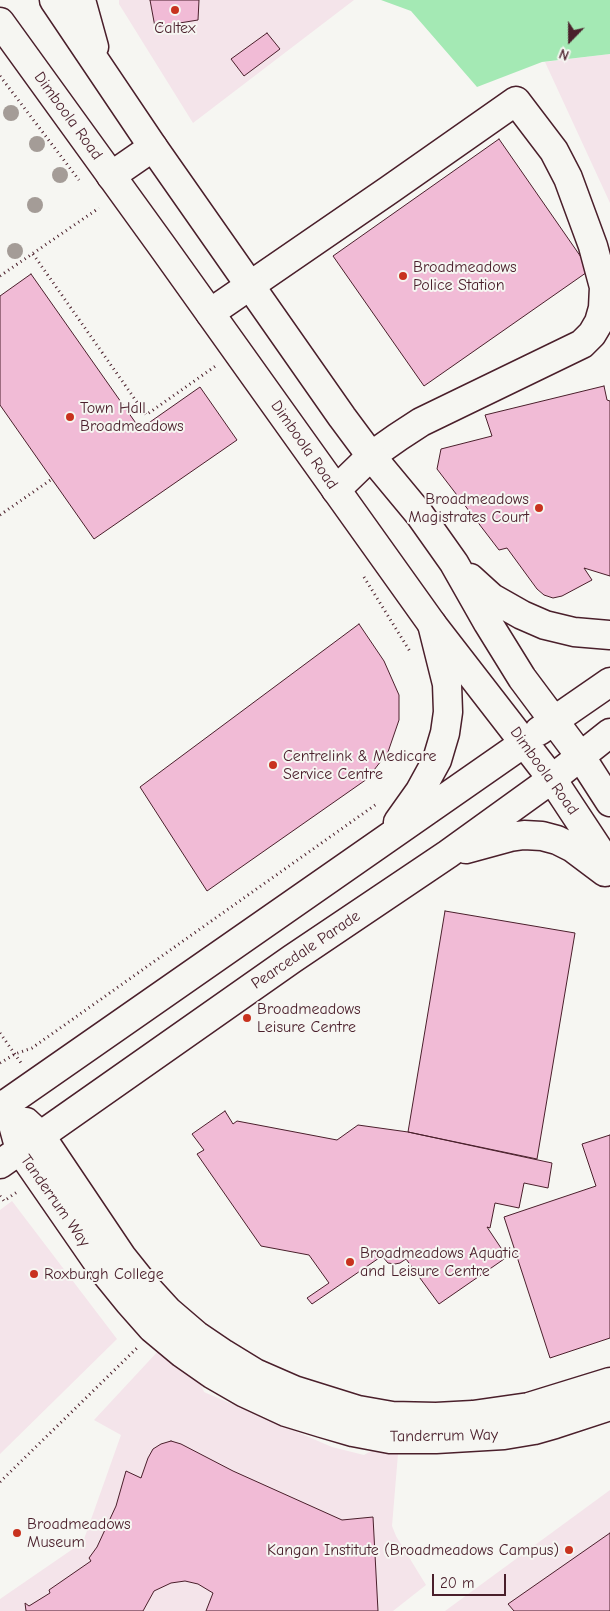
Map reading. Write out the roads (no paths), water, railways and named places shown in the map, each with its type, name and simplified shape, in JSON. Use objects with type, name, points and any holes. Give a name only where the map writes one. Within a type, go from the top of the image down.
[{"type":"street","points":[[54,0],[153,147],[371,456],[420,515],[454,563],[488,624],[522,678],[581,757],[610,802]]},
{"type":"street","points":[[81,0],[103,75]]},
{"type":"street","name":"Dimboola Road","points":[[0,22],[432,624],[552,779],[610,867]]},
{"type":"street","points":[[210,313],[516,101],[554,151],[568,178],[593,246],[604,287],[604,308],[592,334],[582,344],[421,422],[398,436],[371,456],[336,490]]},
{"type":"street","points":[[111,176],[153,147]]},
{"type":"street","points":[[454,563],[492,598],[522,615],[545,625],[574,632],[610,635]]},
{"type":"street","points":[[388,837],[420,791],[437,760],[444,733],[448,712],[447,684],[432,624]]},
{"type":"street","points":[[2,1102],[610,682]]},
{"type":"street","name":"Pearcedale Parade","points":[[20,1150],[292,959],[448,854],[552,779],[610,733]]},
{"type":"street","points":[[448,854],[524,834],[542,836],[557,840],[574,848],[610,876]]},
{"type":"street","name":"Tanderrum Way","points":[[2,1102],[20,1150],[103,1270],[129,1302],[152,1328],[182,1353],[212,1374],[245,1393],[286,1412],[362,1434],[390,1439],[475,1438],[534,1430],[610,1406]]},
{"type":"street","name":"Tanderrum Way","points":[[20,1150],[122,1257],[168,1311],[196,1335],[224,1354],[256,1373],[294,1390],[358,1410],[392,1416],[436,1416],[473,1415],[529,1407],[610,1382]]},
{"type":"place","name":"Caltex","points":[[175,10]]},
{"type":"place","name":"Broadmeadows Police Station","points":[[403,276]]},
{"type":"place","name":"Town Hall Broadmeadows","points":[[70,417]]},
{"type":"place","name":"Broadmeadows Magistrates Court","points":[[539,508]]},
{"type":"place","name":"Centrelink & Medicare Service Centre","points":[[273,765]]},
{"type":"place","name":"Broadmeadows Leisure Centre","points":[[247,1018]]},
{"type":"place","name":"Broadmeadows Aquatic and Leisure Centre","points":[[350,1262]]},
{"type":"place","name":"Roxburgh College","points":[[34,1274]]},
{"type":"place","name":"Broadmeadows Museum","points":[[17,1533]]},
{"type":"place","name":"Kangan Institute (Broadmeadows Campus)","points":[[569,1550]]}]
